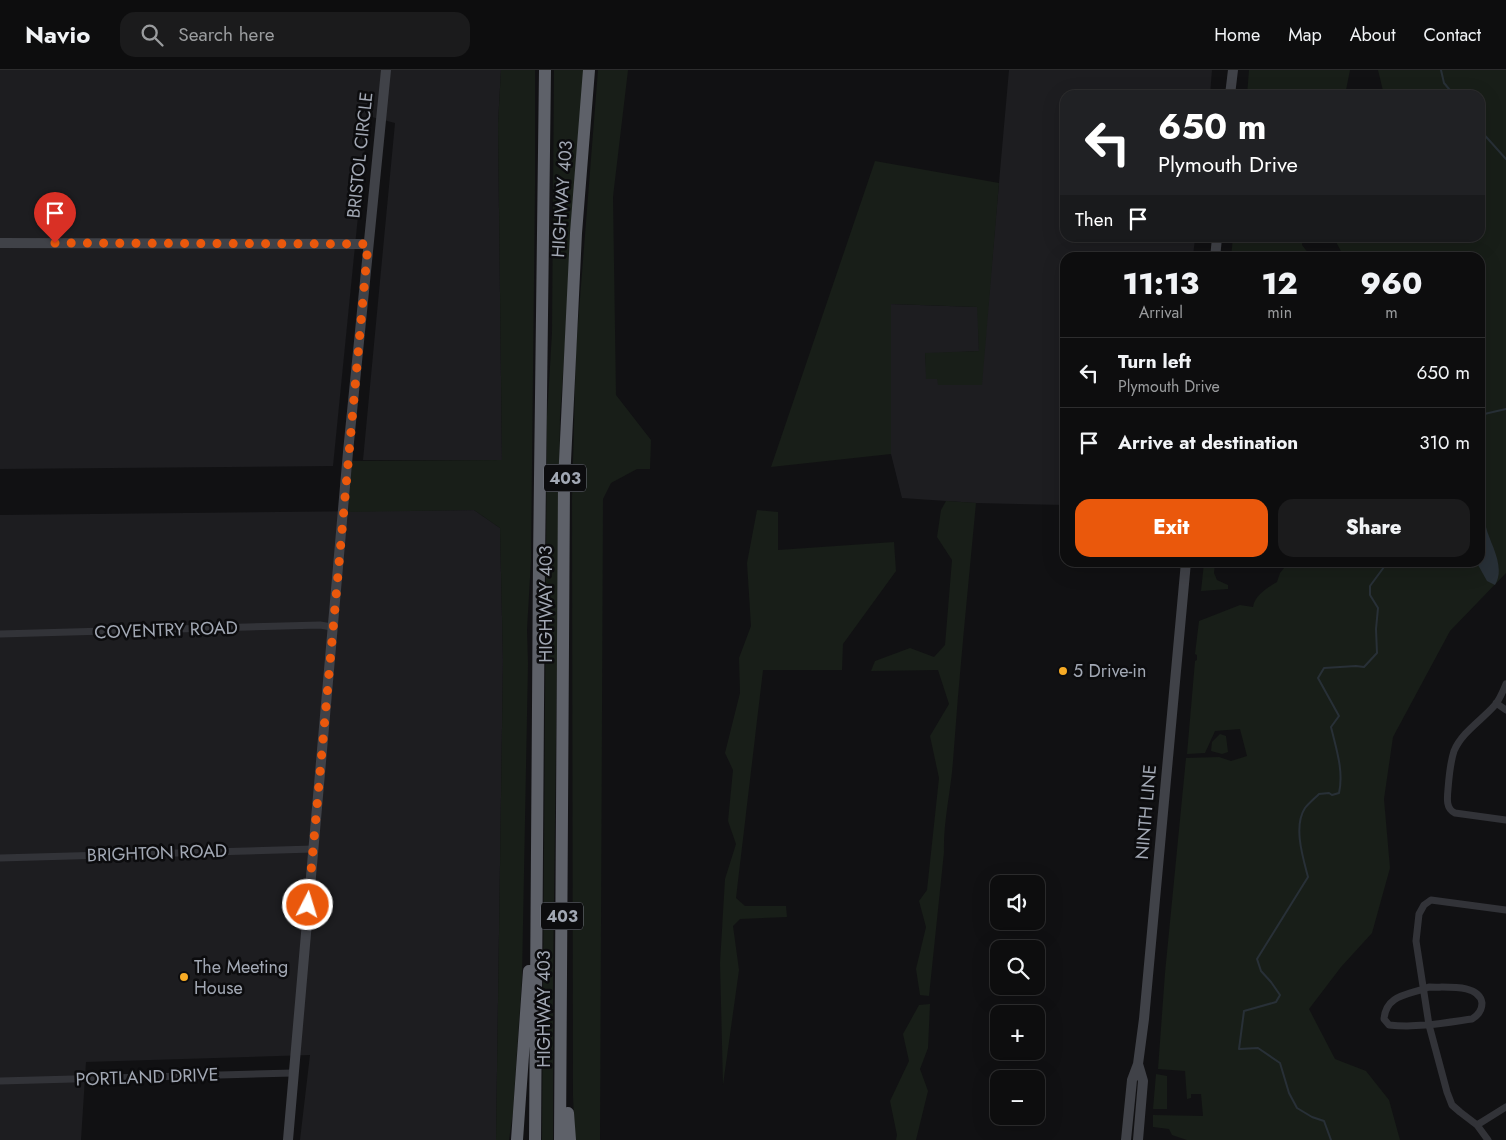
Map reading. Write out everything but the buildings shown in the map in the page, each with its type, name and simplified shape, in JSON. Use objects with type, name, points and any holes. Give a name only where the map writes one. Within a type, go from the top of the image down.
[{"type":"highway","name":"HIGHWAY 403","points":[[535,1140],[545,70]]},
{"type":"highway","name":"HIGHWAY 403","points":[[560,1140],[565,472],[576,233],[589,70]]},
{"type":"highway","points":[[517,1140],[530,962],[536,936]]},
{"type":"highway","points":[[561,1058],[570,1140]]},
{"type":"street","name":"BRISTOL CIRCLE","points":[[288,1140],[332,627],[386,70]]},
{"type":"street","points":[[1230,90],[1232,70]]},
{"type":"street","points":[[0,243],[368,244]]},
{"type":"street","name":"NINTH LINE","points":[[1126,1140],[1132,1080],[1138,1064],[1186,567]]},
{"type":"street","name":"COVENTRY ROAD","points":[[0,634],[320,625],[332,627]]},
{"type":"street","points":[[1506,684],[1496,703],[1464,735],[1455,749],[1451,765],[1448,806],[1455,813],[1506,820]]},
{"type":"street","points":[[1496,703],[1506,710]]},
{"type":"street","name":"BRIGHTON ROAD","points":[[0,858],[313,849]]},
{"type":"street","points":[[1488,1140],[1477,1125],[1452,1105],[1447,1092],[1429,1025],[1416,941],[1419,914],[1424,905],[1431,900],[1506,910]]},
{"type":"street","points":[[1429,987],[1464,988],[1474,991],[1479,995],[1482,1003],[1481,1009],[1478,1015],[1472,1019],[1408,1027],[1389,1025],[1384,1019],[1384,1010],[1394,998],[1423,989],[1429,987]]},
{"type":"street","name":"NINTH LINE","points":[[1138,1064],[1143,1081],[1138,1140]]},
{"type":"street","name":"PORTLAND DRIVE","points":[[0,1082],[293,1073]]},
{"type":"street","points":[[1477,1125],[1506,1107]]},
{"type":"shaded area","points":[[0,70],[501,70],[498,124],[502,460],[363,460],[395,123],[368,116],[333,466],[0,469]]},
{"type":"shaded area","points":[[501,70],[535,70],[531,560],[527,630],[522,977],[513,1112],[509,1140],[496,1140],[503,661],[500,528],[474,510],[348,512],[352,461],[502,460],[498,124]]},
{"type":"shaded area","points":[[554,70],[584,70],[560,416],[553,980],[553,1140],[542,1140],[547,416],[552,333]]},
{"type":"shaded area","points":[[598,70],[628,70],[613,197],[616,395],[651,440],[650,469],[637,469],[611,483],[603,499],[600,1140],[575,1140],[573,1096],[572,500],[576,349]]},
{"type":"shaded area","points":[[1009,70],[1212,70],[1210,90],[1060,90],[1060,242],[1195,242],[1194,252],[1060,252],[1060,505],[976,503],[902,498],[891,454],[891,304],[978,307],[979,351],[925,354],[927,379],[938,379],[938,384],[981,385]]},
{"type":"shaded area","points":[[1249,70],[1350,70],[1346,90],[1247,90]]},
{"type":"shaded area","points":[[1378,70],[1506,70],[1506,573],[1450,631],[1393,737],[1384,799],[1390,868],[1372,933],[1341,967],[1309,1009],[1335,1059],[1366,1071],[1389,1100],[1400,1140],[1187,1140],[1172,1135],[1169,1129],[1153,1127],[1153,1115],[1203,1116],[1201,1094],[1191,1094],[1191,1098],[1187,1099],[1185,1071],[1158,1069],[1165,973],[1186,758],[1219,757],[1231,761],[1247,756],[1240,729],[1215,731],[1205,753],[1187,754],[1195,661],[1197,660],[1197,655],[1195,654],[1199,621],[1240,605],[1253,607],[1259,595],[1277,582],[1285,567],[1485,567],[1485,252],[1341,252],[1336,242],[1485,242],[1485,90],[1383,90]]},
{"type":"shaded area","points":[[875,161],[999,183],[982,385],[938,385],[937,379],[926,379],[925,353],[979,351],[977,307],[891,304],[891,454],[771,467]]},
{"type":"shaded area","points":[[1233,242],[1302,242],[1302,245],[1307,252],[1232,252]]},
{"type":"shaded area","points":[[946,501],[976,503],[952,772],[929,996],[920,995],[916,969],[926,927],[919,901],[927,890],[939,778],[930,736],[949,704],[938,670],[871,671],[875,661],[910,648],[934,657],[945,645],[952,560],[937,537],[941,510]]},
{"type":"shaded area","points":[[474,510],[500,528],[503,661],[496,1140],[300,1140],[310,1055],[86,1062],[81,1140],[0,1140],[0,515]]},
{"type":"shaded area","points":[[757,510],[778,512],[778,550],[894,542],[896,571],[843,644],[842,670],[763,670],[736,898],[745,906],[786,906],[787,917],[740,919],[733,926],[739,970],[723,1085],[720,963],[725,879],[736,844],[728,821],[733,770],[725,753],[740,693],[739,658],[751,626],[747,563]]},
{"type":"shaded area","points":[[1485,520],[1499,570],[1495,585],[1487,581],[1479,567],[1485,567]]},
{"type":"shaded area","points":[[1204,567],[1215,567],[1214,573],[1217,580],[1228,585],[1228,589],[1201,591]]},
{"type":"shaded area","points":[[1220,734],[1226,736],[1228,752],[1222,754],[1211,751],[1212,742]]},
{"type":"shaded area","points":[[930,1004],[928,1048],[920,1069],[928,1091],[916,1140],[896,1140],[897,1135],[890,1101],[909,1061],[903,1034],[919,1005]]},
{"type":"shaded area","points":[[1156,1074],[1167,1076],[1167,1109],[1153,1109]]},
{"type":"waterway","points":[[1441,70],[1444,83],[1450,90]]},
{"type":"waterway","points":[[1485,136],[1506,159]]},
{"type":"waterway","points":[[1485,414],[1506,409]]},
{"type":"waterway","points":[[1331,1140],[1324,1121],[1312,1117],[1297,1108],[1289,1093],[1280,1063],[1258,1048],[1239,1049],[1244,1011],[1276,1002],[1280,995],[1261,971],[1257,959],[1308,877],[1300,842],[1301,815],[1305,808],[1319,794],[1329,793],[1332,795],[1339,793],[1341,776],[1331,727],[1339,716],[1318,678],[1324,668],[1364,667],[1377,653],[1376,629],[1378,608],[1370,595],[1370,586],[1384,567]]},
{"type":"place","name":"5 Drive-in","points":[[1063,671]]},
{"type":"place","name":"The Meeting House","points":[[184,977]]},
{"type":"route","points":[[55,243],[368,244],[308,905]]}]
